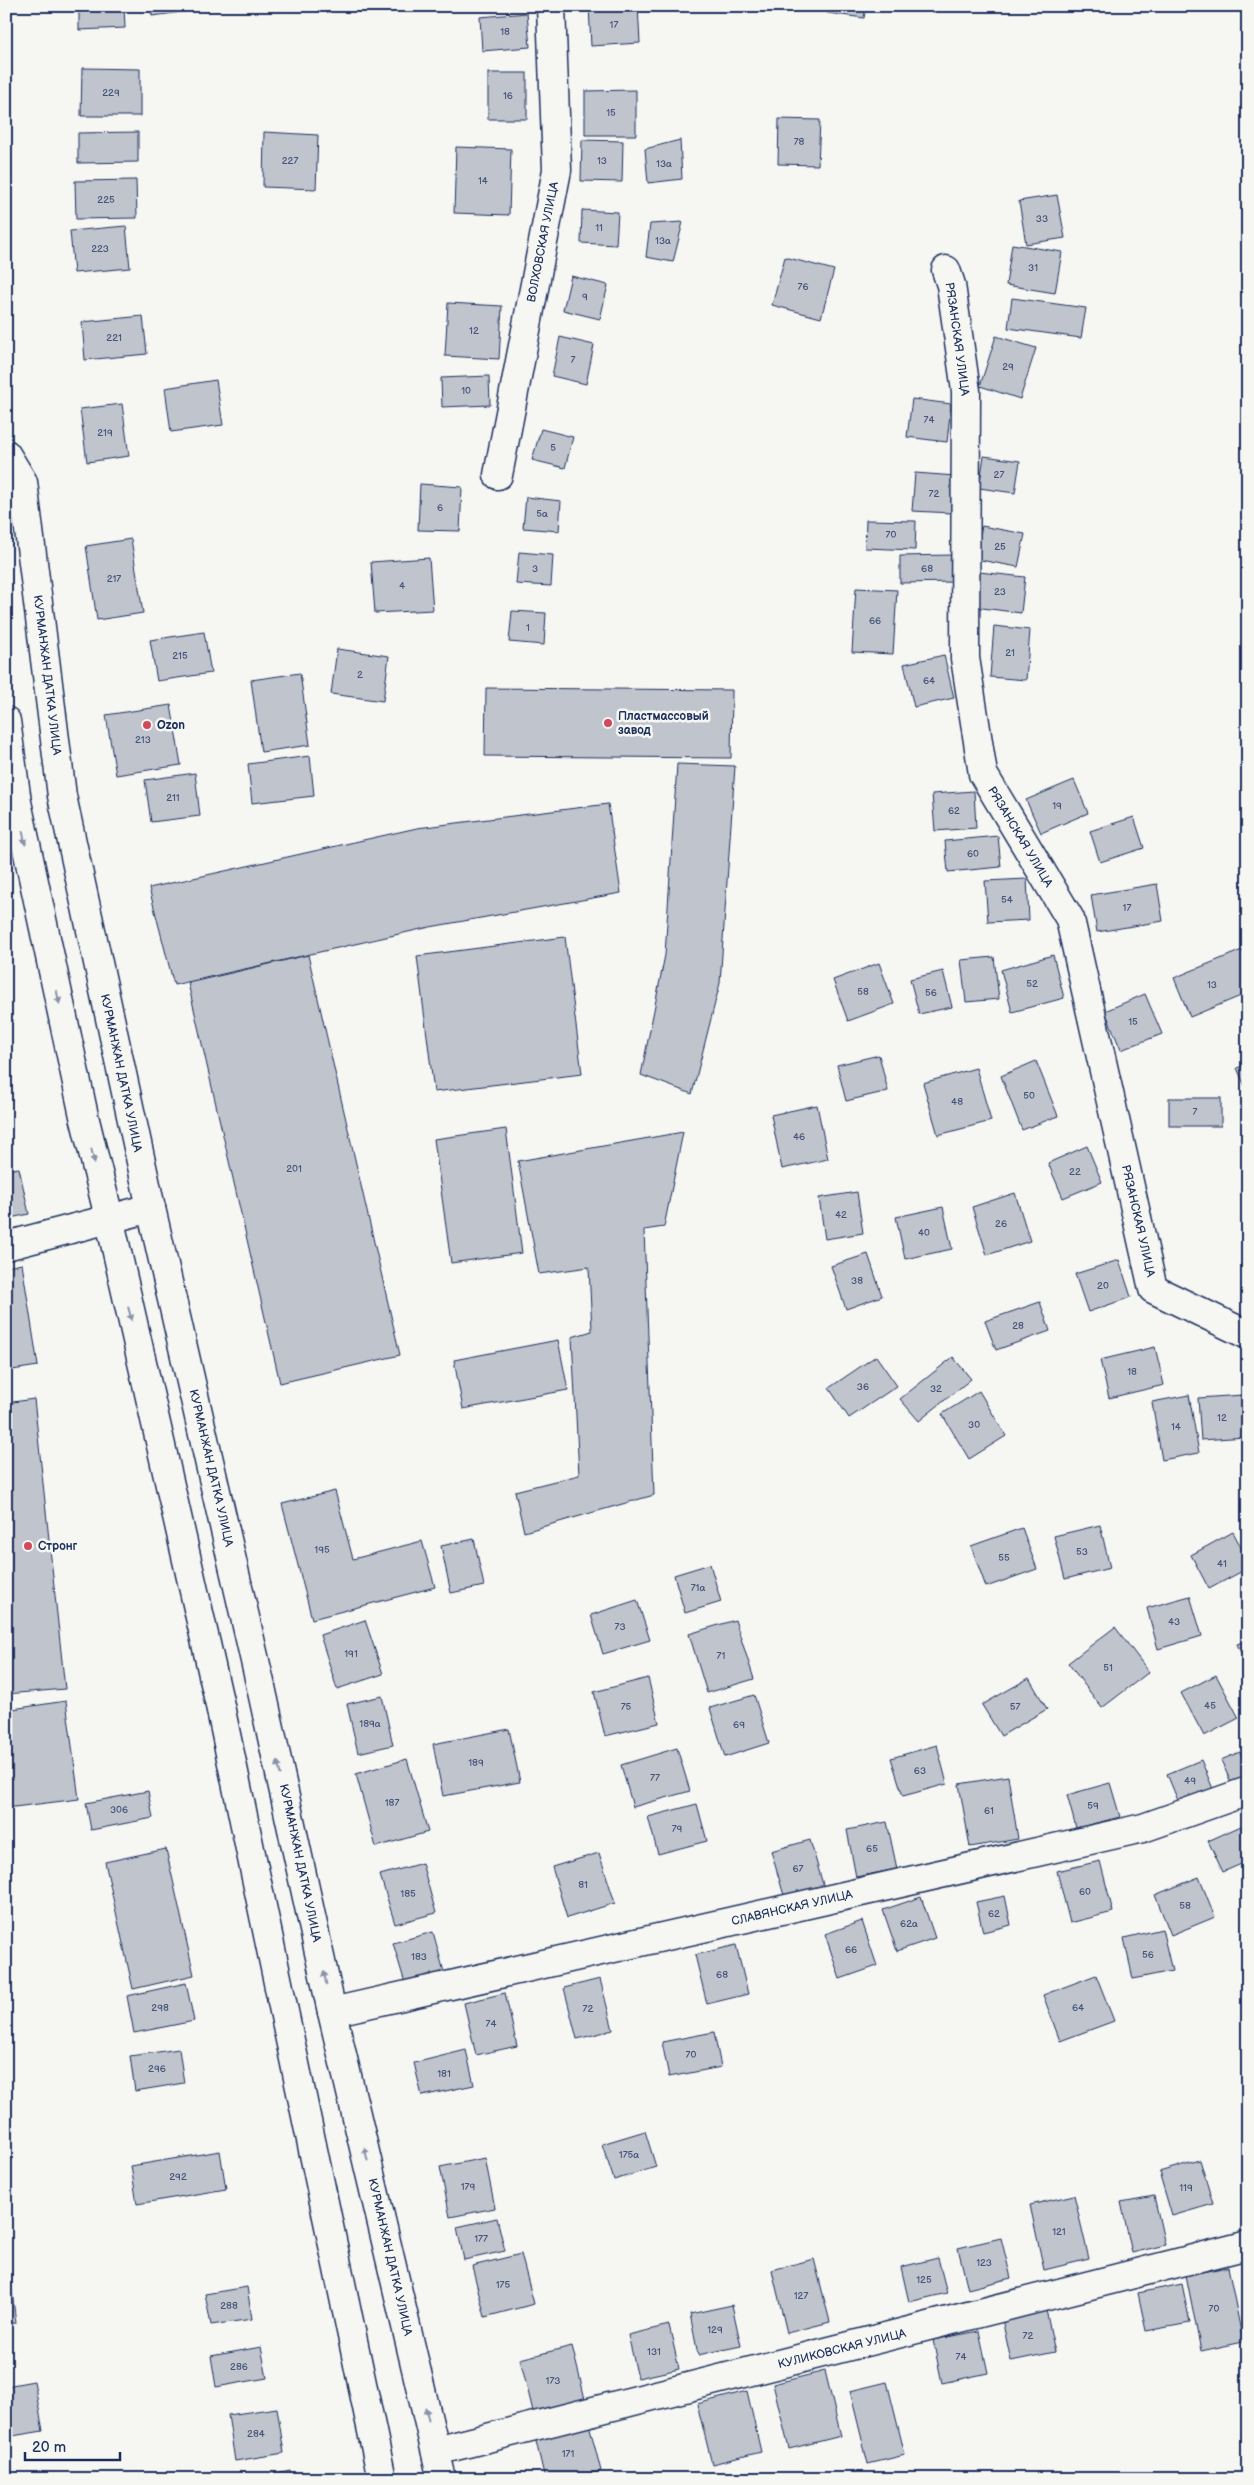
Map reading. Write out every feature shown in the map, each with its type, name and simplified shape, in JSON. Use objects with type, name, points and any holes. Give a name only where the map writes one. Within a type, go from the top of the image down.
[{"type":"main road","name":"ВОЛХОВСКАЯ УЛИЦА","points":[[498,475],[557,170],[551,6]]},
{"type":"main road","name":"РЯЗАНСКАЯ УЛИЦА","points":[[946,270],[951,285],[966,392],[965,658],[983,774],[1070,920],[1153,1289],[1248,1335]]},
{"type":"main road","name":"КУРМАНЖАН ДАТКА УЛИЦА","points":[[6,454],[23,482],[62,796],[151,1208],[259,1677],[332,2012],[442,2479]]},
{"type":"main road","points":[[6,721],[17,802],[82,1107],[220,1701],[382,2479]]},
{"type":"main road","points":[[6,1246],[109,1217],[151,1208]]},
{"type":"main road","name":"СЛАВЯНСКАЯ УЛИЦА","points":[[332,2012],[1143,1828],[1248,1791]]},
{"type":"main road","name":"КУЛИКОВСКАЯ УЛИЦА","points":[[436,2451],[1248,2245]]},
{"type":"building","points":[[79,6],[124,6],[125,28],[79,30]]},
{"type":"building","points":[[151,6],[228,6],[152,16]]},
{"type":"building","points":[[589,6],[638,6],[640,43],[591,46]]},
{"type":"building","points":[[761,6],[811,6],[811,11],[761,11]]},
{"type":"building","points":[[828,6],[866,6],[864,18],[827,13]]},
{"type":"building","points":[[527,13],[530,47],[482,51],[480,17]]},
{"type":"building","points":[[82,68],[140,69],[140,116],[81,116]]},
{"type":"building","points":[[488,73],[527,73],[527,119],[488,119]]},
{"type":"building","points":[[636,90],[636,135],[585,135],[585,91]]},
{"type":"building","points":[[779,119],[820,120],[818,165],[778,164]]},
{"type":"building","points":[[138,132],[138,162],[78,163],[78,133]]},
{"type":"building","points":[[264,132],[318,135],[316,189],[263,187]]},
{"type":"building","points":[[582,140],[623,141],[622,182],[581,181]]},
{"type":"building","points":[[680,140],[682,179],[648,183],[645,149]]},
{"type":"building","points":[[456,147],[511,149],[509,215],[454,213]]},
{"type":"building","points":[[136,180],[137,218],[76,219],[75,181]]},
{"type":"building","points":[[1057,195],[1065,238],[1026,244],[1019,201]]},
{"type":"building","points":[[582,210],[618,212],[616,245],[581,243]]},
{"type":"building","points":[[683,222],[673,262],[646,257],[650,224]]},
{"type":"building","points":[[126,226],[130,268],[74,273],[70,231]]},
{"type":"building","points":[[1012,244],[1062,252],[1055,293],[1006,285]]},
{"type":"building","points":[[785,257],[834,270],[821,318],[772,305]]},
{"type":"building","points":[[571,276],[608,285],[600,319],[563,310]]},
{"type":"building","points":[[1012,298],[1086,308],[1081,338],[1008,328]]},
{"type":"building","points":[[448,303],[502,306],[499,359],[445,356]]},
{"type":"building","points":[[143,316],[147,354],[85,360],[82,322]]},
{"type":"building","points":[[996,336],[1036,348],[1020,399],[980,386]]},
{"type":"building","points":[[560,337],[594,345],[586,384],[552,376]]},
{"type":"building","points":[[489,376],[490,405],[442,407],[441,378]]},
{"type":"building","points":[[216,380],[223,425],[171,432],[165,388]]},
{"type":"building","points":[[912,399],[951,404],[947,442],[907,437]]},
{"type":"building","points":[[122,404],[129,456],[87,462],[80,409]]},
{"type":"building","points":[[541,429],[573,437],[565,468],[532,460]]},
{"type":"building","points":[[984,456],[1020,461],[1015,493],[979,488]]},
{"type":"building","points":[[915,473],[956,476],[953,513],[912,511]]},
{"type":"building","points":[[420,484],[462,487],[460,531],[418,530]]},
{"type":"building","points":[[526,497],[561,501],[559,531],[523,528]]},
{"type":"building","points":[[866,520],[916,521],[915,550],[865,548]]},
{"type":"building","points":[[982,526],[1025,534],[1018,567],[975,559]]},
{"type":"building","points":[[131,539],[143,613],[97,620],[86,546]]},
{"type":"building","points":[[519,552],[553,555],[551,586],[516,584]]},
{"type":"building","points":[[953,555],[954,582],[900,583],[900,556]]},
{"type":"building","points":[[429,558],[433,610],[375,613],[371,562]]},
{"type":"building","points":[[979,572],[1025,577],[1021,613],[975,607]]},
{"type":"building","points":[[856,588],[897,590],[893,654],[852,652]]},
{"type":"building","points":[[512,611],[546,613],[544,645],[509,642]]},
{"type":"building","points":[[994,626],[1030,630],[1026,680],[990,677]]},
{"type":"building","points":[[204,632],[211,673],[157,681],[150,640]]},
{"type":"building","points":[[337,649],[389,656],[383,701],[331,694]]},
{"type":"building","points":[[944,655],[954,698],[914,707],[904,664]]},
{"type":"building","points":[[300,673],[310,745],[261,752],[251,680]]},
{"type":"building","name":"Пластмассовый завод","points":[[486,688],[732,690],[731,758],[485,756]]},
{"type":"building","points":[[171,705],[181,765],[116,775],[106,715]]},
{"type":"building","points":[[310,756],[314,796],[252,803],[248,764]]},
{"type":"building","points":[[677,764],[735,766],[720,983],[692,1094],[641,1075],[665,955]]},
{"type":"building","points":[[195,773],[200,816],[151,822],[145,780]]},
{"type":"building","points":[[1074,780],[1088,813],[1041,833],[1026,800]]},
{"type":"building","points":[[974,791],[976,828],[935,831],[932,794]]},
{"type":"building","points":[[608,804],[621,893],[430,927],[174,985],[149,888],[417,828]]},
{"type":"building","points":[[1134,817],[1144,848],[1100,862],[1090,831]]},
{"type":"building","points":[[998,836],[1001,867],[948,872],[945,841]]},
{"type":"building","points":[[1027,879],[1029,920],[988,922],[985,881]]},
{"type":"building","points":[[1157,884],[1163,921],[1097,932],[1091,895]]},
{"type":"building","points":[[565,937],[582,1074],[434,1092],[417,956]]},
{"type":"building","points":[[1242,950],[1248,965],[1248,993],[1190,1017],[1174,978]]},
{"type":"building","points":[[308,955],[400,1355],[280,1383],[188,983]]},
{"type":"building","points":[[1053,955],[1064,998],[1012,1012],[1001,970]]},
{"type":"building","points":[[994,957],[999,999],[966,1002],[961,960]]},
{"type":"building","points":[[879,963],[894,1004],[848,1021],[833,980]]},
{"type":"building","points":[[943,971],[952,1007],[919,1014],[910,979]]},
{"type":"building","points":[[1145,994],[1162,1034],[1121,1050],[1105,1011]]},
{"type":"building","points":[[879,1055],[888,1091],[846,1101],[837,1065]]},
{"type":"building","points":[[1036,1061],[1058,1116],[1022,1130],[1001,1076]]},
{"type":"building","points":[[1248,1064],[1248,1093],[1237,1068]]},
{"type":"building","points":[[976,1068],[991,1121],[938,1135],[923,1083]]},
{"type":"building","points":[[1169,1098],[1221,1098],[1221,1126],[1169,1126]]},
{"type":"building","points":[[817,1105],[828,1159],[782,1169],[771,1115]]},
{"type":"building","points":[[506,1129],[522,1253],[451,1263],[434,1139]]},
{"type":"building","points":[[683,1132],[664,1227],[644,1230],[654,1495],[524,1532],[515,1491],[579,1475],[572,1337],[592,1331],[589,1267],[539,1274],[518,1161]]},
{"type":"building","points":[[1087,1146],[1102,1182],[1063,1198],[1048,1163]]},
{"type":"building","points":[[19,1168],[29,1214],[6,1219],[6,1170]]},
{"type":"building","points":[[857,1192],[863,1233],[825,1239],[819,1198]]},
{"type":"building","points":[[1015,1193],[1030,1241],[987,1255],[972,1207]]},
{"type":"building","points":[[943,1207],[952,1249],[905,1259],[896,1217]]},
{"type":"building","points":[[868,1254],[882,1296],[846,1309],[831,1266]]},
{"type":"building","points":[[1119,1260],[1131,1297],[1088,1312],[1075,1274]]},
{"type":"building","points":[[22,1264],[38,1366],[6,1371],[6,1267]]},
{"type":"building","points":[[1040,1302],[1050,1331],[996,1350],[985,1321]]},
{"type":"building","points":[[558,1340],[568,1390],[463,1409],[454,1360]]},
{"type":"building","points":[[1155,1347],[1164,1385],[1109,1398],[1100,1360]]},
{"type":"building","points":[[876,1356],[897,1386],[849,1418],[829,1388]]},
{"type":"building","points":[[953,1357],[971,1379],[919,1421],[900,1399]]},
{"type":"building","points":[[979,1391],[1006,1436],[969,1459],[942,1414]]},
{"type":"building","points":[[1189,1395],[1199,1453],[1162,1460],[1152,1402]]},
{"type":"building","points":[[1243,1395],[1246,1437],[1201,1440],[1198,1398]]},
{"type":"building","name":"Стронг","points":[[34,1399],[65,1689],[6,1694],[6,1403]]},
{"type":"building","points":[[335,1491],[353,1559],[422,1541],[435,1587],[312,1619],[282,1504]]},
{"type":"building","points":[[1100,1525],[1110,1568],[1065,1579],[1054,1536]]},
{"type":"building","points":[[1022,1528],[1037,1569],[986,1587],[971,1546]]},
{"type":"building","points":[[1233,1532],[1248,1560],[1248,1568],[1209,1589],[1191,1555]]},
{"type":"building","points":[[474,1539],[484,1586],[451,1593],[441,1546]]},
{"type":"building","points":[[710,1564],[721,1602],[685,1613],[674,1575]]},
{"type":"building","points":[[1190,1596],[1202,1636],[1158,1649],[1147,1608]]},
{"type":"building","points":[[637,1600],[650,1640],[603,1654],[591,1615]]},
{"type":"building","points":[[365,1620],[383,1674],[337,1689],[320,1635]]},
{"type":"building","points":[[735,1620],[754,1679],[707,1693],[689,1634]]},
{"type":"building","points":[[1115,1627],[1149,1672],[1102,1708],[1068,1663]]},
{"type":"building","points":[[1248,1640],[1248,1669],[1237,1644]]},
{"type":"building","points":[[1216,1675],[1239,1718],[1204,1736],[1181,1693]]},
{"type":"building","points":[[648,1678],[659,1723],[605,1736],[594,1692]]},
{"type":"building","points":[[1029,1678],[1047,1709],[1001,1736],[982,1705]]},
{"type":"building","points":[[754,1695],[769,1743],[725,1757],[710,1708]]},
{"type":"building","points":[[382,1696],[393,1745],[358,1753],[347,1704]]},
{"type":"building","points":[[66,1701],[79,1799],[6,1808],[6,1710]]},
{"type":"building","points":[[509,1729],[520,1782],[443,1796],[433,1744]]},
{"type":"building","points":[[937,1745],[947,1784],[903,1796],[891,1758]]},
{"type":"building","points":[[677,1748],[690,1791],[633,1807],[621,1765]]},
{"type":"building","points":[[1240,1752],[1248,1768],[1248,1778],[1232,1785],[1221,1760]]},
{"type":"building","points":[[407,1759],[428,1832],[376,1847],[356,1774]]},
{"type":"building","points":[[1201,1760],[1213,1789],[1179,1803],[1167,1774]]},
{"type":"building","points":[[1008,1776],[1018,1839],[970,1847],[959,1784]]},
{"type":"building","points":[[1110,1783],[1120,1817],[1076,1828],[1067,1795]]},
{"type":"building","points":[[148,1791],[153,1818],[91,1830],[86,1803]]},
{"type":"building","points":[[697,1804],[707,1841],[658,1854],[648,1817]]},
{"type":"building","points":[[887,1822],[897,1869],[856,1877],[847,1830]]},
{"type":"building","points":[[1241,1826],[1248,1840],[1248,1861],[1223,1872],[1208,1841]]},
{"type":"building","points":[[810,1840],[824,1888],[785,1899],[771,1851]]},
{"type":"building","points":[[166,1849],[194,1975],[133,1989],[105,1862]]},
{"type":"building","points":[[599,1853],[615,1903],[567,1918],[552,1867]]},
{"type":"building","points":[[1100,1861],[1113,1912],[1070,1923],[1057,1871]]},
{"type":"building","points":[[422,1863],[436,1913],[395,1924],[380,1875]]},
{"type":"building","points":[[1199,1877],[1215,1917],[1171,1935],[1155,1895]]},
{"type":"building","points":[[1005,1896],[1011,1925],[983,1932],[976,1902]]},
{"type":"building","points":[[921,1897],[935,1938],[897,1951],[883,1910]]},
{"type":"building","points":[[862,1921],[877,1966],[840,1979],[825,1934]]},
{"type":"building","points":[[1162,1929],[1172,1971],[1133,1979],[1124,1938]]},
{"type":"building","points":[[433,1932],[444,1972],[405,1983],[393,1943]]},
{"type":"building","points":[[736,1945],[748,1994],[707,2004],[695,1955]]},
{"type":"building","points":[[1096,1975],[1114,2021],[1060,2041],[1043,1995]]},
{"type":"building","points":[[600,1979],[613,2030],[577,2039],[564,1988]]},
{"type":"building","points":[[186,1983],[194,2021],[134,2033],[127,1996]]},
{"type":"building","points":[[505,1993],[517,2046],[476,2055],[464,2003]]},
{"type":"building","points":[[714,2032],[721,2067],[669,2077],[662,2042]]},
{"type":"building","points":[[179,2049],[184,2083],[135,2091],[130,2056]]},
{"type":"building","points":[[466,2050],[474,2085],[422,2096],[414,2063]]},
{"type":"building","points":[[645,2131],[656,2167],[614,2180],[602,2144]]},
{"type":"building","points":[[220,2151],[226,2189],[137,2204],[131,2166]]},
{"type":"building","points":[[485,2158],[495,2208],[450,2217],[440,2167]]},
{"type":"building","points":[[1200,2160],[1213,2204],[1172,2216],[1159,2172]]},
{"type":"building","points":[[1074,2195],[1089,2259],[1044,2270],[1030,2205]]},
{"type":"building","points":[[1154,2196],[1165,2245],[1132,2253],[1121,2202]]},
{"type":"building","points":[[497,2218],[505,2251],[464,2260],[457,2227]]},
{"type":"building","points":[[1001,2238],[1011,2278],[968,2289],[958,2248]]},
{"type":"building","points":[[521,2254],[534,2304],[485,2317],[472,2266]]},
{"type":"building","points":[[938,2258],[947,2293],[909,2302],[901,2267]]},
{"type":"building","points":[[814,2259],[830,2322],[787,2333],[772,2270]]},
{"type":"building","points":[[1228,2267],[1243,2342],[1201,2351],[1186,2275]]},
{"type":"building","points":[[6,2283],[11,2283],[16,2323],[6,2324]]},
{"type":"building","points":[[1182,2284],[1190,2323],[1146,2331],[1138,2293]]},
{"type":"building","points":[[247,2287],[252,2319],[211,2325],[205,2294]]},
{"type":"building","points":[[732,2305],[741,2346],[698,2355],[690,2314]]},
{"type":"building","points":[[1046,2310],[1055,2352],[1011,2361],[1002,2319]]},
{"type":"building","points":[[669,2325],[679,2369],[638,2378],[628,2335]]},
{"type":"building","points":[[979,2331],[988,2373],[942,2383],[933,2340]]},
{"type":"building","points":[[572,2346],[586,2403],[534,2415],[520,2359]]},
{"type":"building","points":[[261,2347],[267,2378],[216,2387],[211,2356]]},
{"type":"building","points":[[825,2371],[841,2436],[789,2449],[773,2384]]},
{"type":"building","points":[[34,2381],[43,2431],[6,2437],[6,2386]]},
{"type":"building","points":[[887,2382],[905,2455],[868,2464],[850,2391]]},
{"type":"building","points":[[747,2391],[761,2452],[712,2464],[697,2404]]},
{"type":"building","points":[[277,2408],[284,2453],[235,2461],[228,2415]]},
{"type":"building","points":[[589,2424],[601,2471],[568,2479],[545,2479],[535,2437]]},
{"type":"building","points":[[290,2470],[292,2479],[247,2479]]},
{"type":"place","name":"Пластмассовый завод","points":[[608,723]]},
{"type":"place","name":"Ozon","points":[[147,725]]},
{"type":"place","name":"Стронг","points":[[28,1546]]}]
